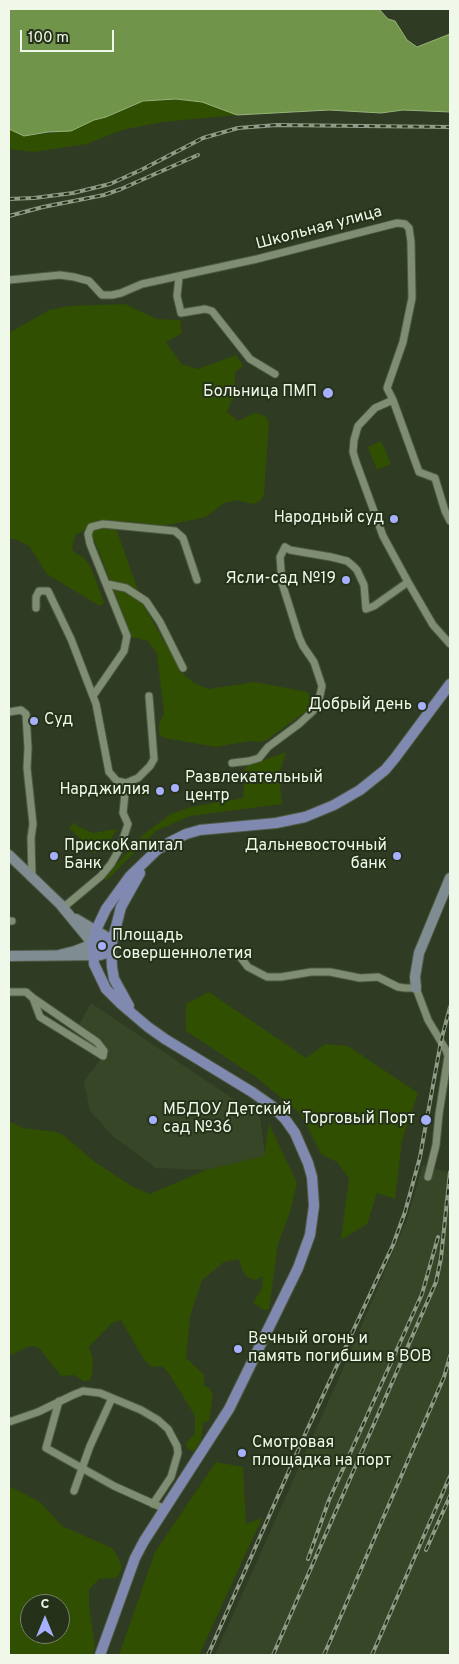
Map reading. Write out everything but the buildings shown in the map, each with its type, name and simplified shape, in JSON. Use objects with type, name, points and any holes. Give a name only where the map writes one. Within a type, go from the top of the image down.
[{"type":"main road","points":[[100,1655],[135,1558],[229,1409],[298,1268],[310,1235],[314,1198],[308,1163],[295,1133],[272,1106],[148,1027],[106,989],[98,974],[96,951],[103,914],[117,892],[136,870],[157,850],[186,834],[200,830],[292,820],[319,812],[348,798],[372,781],[395,758],[450,684]]},
{"type":"main road","points":[[9,956],[108,952],[127,894],[157,850]]},
{"type":"main road","points":[[9,854],[67,911],[96,951]]},
{"type":"main road","points":[[416,988],[415,977],[419,953],[450,878]]},
{"type":"main road","points":[[67,911],[111,942],[112,967],[119,990],[137,1017],[148,1027]]},
{"type":"street","name":"Школьная улица","points":[[179,277],[397,223],[405,224],[409,228],[411,242],[412,298],[403,342],[387,388],[393,400]]},
{"type":"street","points":[[9,280],[60,275],[74,277],[89,281],[102,295],[112,295],[121,294],[142,284],[179,277],[178,296],[181,313],[205,309],[212,311],[250,359],[275,374]]},
{"type":"street","points":[[450,522],[435,478],[419,472],[393,400],[375,408],[358,426],[355,433],[353,452],[356,462],[377,522],[433,625],[450,644]]},
{"type":"street","points":[[93,696],[124,651],[127,636],[90,544],[88,534],[92,527],[103,524],[175,531],[183,538],[196,580]]},
{"type":"street","points":[[232,763],[259,758],[268,747],[299,724],[312,711],[319,700],[322,686],[314,662],[299,637],[285,592],[280,557],[285,547],[290,550],[347,561],[357,570],[364,585],[366,609],[374,606],[408,582]]},
{"type":"street","points":[[107,584],[126,588],[146,601],[160,622],[183,668]]},
{"type":"street","points":[[36,608],[36,597],[39,591],[48,591],[71,640],[96,704],[109,772],[117,781],[126,783],[138,778],[154,759],[149,696]]},
{"type":"street","points":[[9,712],[21,710],[26,714],[27,768],[33,824],[31,838],[32,877]]},
{"type":"street","points":[[67,911],[101,876],[111,864],[120,848],[128,824],[123,813],[126,783]]},
{"type":"street","points":[[238,954],[248,967],[267,976],[281,978],[311,972],[330,972],[360,978],[378,977],[398,987],[416,988],[428,1020],[448,1056],[436,1145],[428,1178]]},
{"type":"street","points":[[9,992],[26,992],[97,1042],[104,1051],[103,1056],[40,1017],[33,998]]},
{"type":"street","points":[[9,1422],[38,1412],[83,1392],[100,1393],[141,1410],[158,1420],[168,1429],[177,1446],[178,1453],[171,1477],[153,1504]]},
{"type":"street","points":[[74,1491],[90,1446],[112,1398]]},
{"type":"street","points":[[60,1401],[46,1448],[82,1470],[165,1510]]},
{"type":"shaded area","points":[[9,9],[379,9],[388,19],[395,21],[407,40],[417,47],[450,34],[450,112],[403,110],[381,113],[329,110],[237,115],[202,102],[176,99],[143,101],[71,131],[24,136],[9,129]]},
{"type":"shaded area","points":[[176,99],[202,102],[237,115],[162,122],[122,130],[87,144],[34,152],[9,149],[9,129],[24,136],[71,131],[143,101]]},
{"type":"shaded area","points":[[125,304],[156,319],[180,320],[182,333],[166,342],[181,364],[198,369],[236,355],[243,366],[235,372],[235,392],[227,412],[238,421],[254,413],[265,416],[269,422],[264,494],[260,501],[253,504],[237,500],[224,503],[206,517],[163,526],[125,521],[114,523],[143,604],[182,673],[194,683],[208,689],[255,682],[307,692],[311,698],[309,709],[267,740],[216,747],[164,738],[159,734],[159,724],[164,713],[157,654],[148,641],[132,637],[92,534],[84,531],[76,534],[72,548],[91,567],[104,603],[100,606],[47,574],[29,546],[15,539],[9,539],[9,333],[49,310],[69,306]]},
{"type":"shaded area","points":[[381,441],[391,464],[377,470],[368,447]]},
{"type":"shaded area","points":[[286,752],[279,775],[282,804],[190,816],[156,831],[106,881],[105,877],[144,834],[171,814],[191,807],[243,798],[245,767]]},
{"type":"shaded area","points":[[75,822],[77,826],[93,833],[117,829],[106,847],[95,853],[69,828]]},
{"type":"shaded area","points":[[209,992],[306,1058],[325,1044],[348,1046],[418,1093],[402,1140],[395,1199],[377,1193],[367,1224],[341,1240],[349,1178],[337,1162],[321,1154],[301,1114],[256,1077],[186,1031],[186,1004]]},
{"type":"shaded area","points":[[91,1003],[260,1117],[265,1156],[206,1170],[156,1168],[114,1137],[90,1111],[84,1081],[100,1060],[72,1038]]},
{"type":"shaded area","points":[[9,1121],[23,1128],[56,1132],[63,1135],[95,1162],[133,1187],[150,1194],[206,1170],[264,1156],[269,1124],[297,1183],[290,1212],[278,1244],[269,1309],[264,1310],[253,1303],[262,1288],[263,1276],[256,1280],[248,1278],[241,1268],[241,1263],[238,1259],[224,1262],[202,1280],[190,1316],[186,1358],[204,1375],[204,1385],[210,1389],[213,1395],[209,1421],[203,1422],[201,1441],[193,1452],[187,1448],[186,1443],[195,1434],[195,1416],[170,1375],[162,1366],[152,1367],[145,1361],[121,1320],[112,1323],[89,1347],[93,1360],[90,1380],[83,1381],[74,1375],[61,1376],[39,1348],[33,1346],[9,1356]]},
{"type":"shaded area","points":[[423,1165],[450,1173],[450,1649],[447,1655],[215,1655],[346,1362],[407,1219]]},
{"type":"shaded area","points":[[216,1462],[243,1467],[246,1524],[262,1518],[199,1655],[119,1655],[155,1552]]},
{"type":"shaded area","points":[[9,1486],[40,1502],[62,1526],[112,1548],[118,1557],[122,1567],[119,1575],[115,1578],[99,1579],[89,1589],[89,1605],[95,1646],[92,1655],[9,1655]]},
{"type":"railway","points":[[9,199],[73,193],[110,184],[203,138],[238,128],[277,125],[450,127]]},
{"type":"railway","points":[[9,216],[104,195],[198,155]]},
{"type":"railway","points":[[208,1655],[307,1430],[393,1245],[405,1212],[420,1157],[441,1041],[450,1007]]},
{"type":"railway","points":[[273,1655],[436,1282],[441,1258],[450,1172]]},
{"type":"railway","points":[[308,1559],[329,1500],[422,1294],[438,1237]]},
{"type":"railway","points":[[324,1655],[444,1377],[450,1356]]},
{"type":"railway","points":[[372,1655],[450,1476]]},
{"type":"railway","points":[[426,1550],[450,1496]]},
{"type":"place","name":"Больница ПМП","points":[[328,393]]},
{"type":"place","name":"Народный суд","points":[[394,519]]},
{"type":"place","name":"Ясли-сад №19","points":[[346,580]]},
{"type":"place","name":"Добрый день","points":[[422,706]]},
{"type":"place","name":"Суд","points":[[34,721]]},
{"type":"place","name":"Развлекательный центр","points":[[175,788]]},
{"type":"place","name":"Нарджилия","points":[[160,791]]},
{"type":"place","name":"ПрискоКапитал Банк","points":[[54,856]]},
{"type":"place","name":"Дальневосточный банк","points":[[397,856]]},
{"type":"place","name":"Площадь Совершеннолетия","points":[[102,946]]},
{"type":"place","name":"МБДОУ Детский сад №36","points":[[153,1120]]},
{"type":"place","name":"Торговый Порт","points":[[426,1120]]},
{"type":"place","name":"Вечный огонь и память погибшим в ВОВ","points":[[238,1349]]},
{"type":"place","name":"Смотровая площадка на порт","points":[[242,1453]]}]
